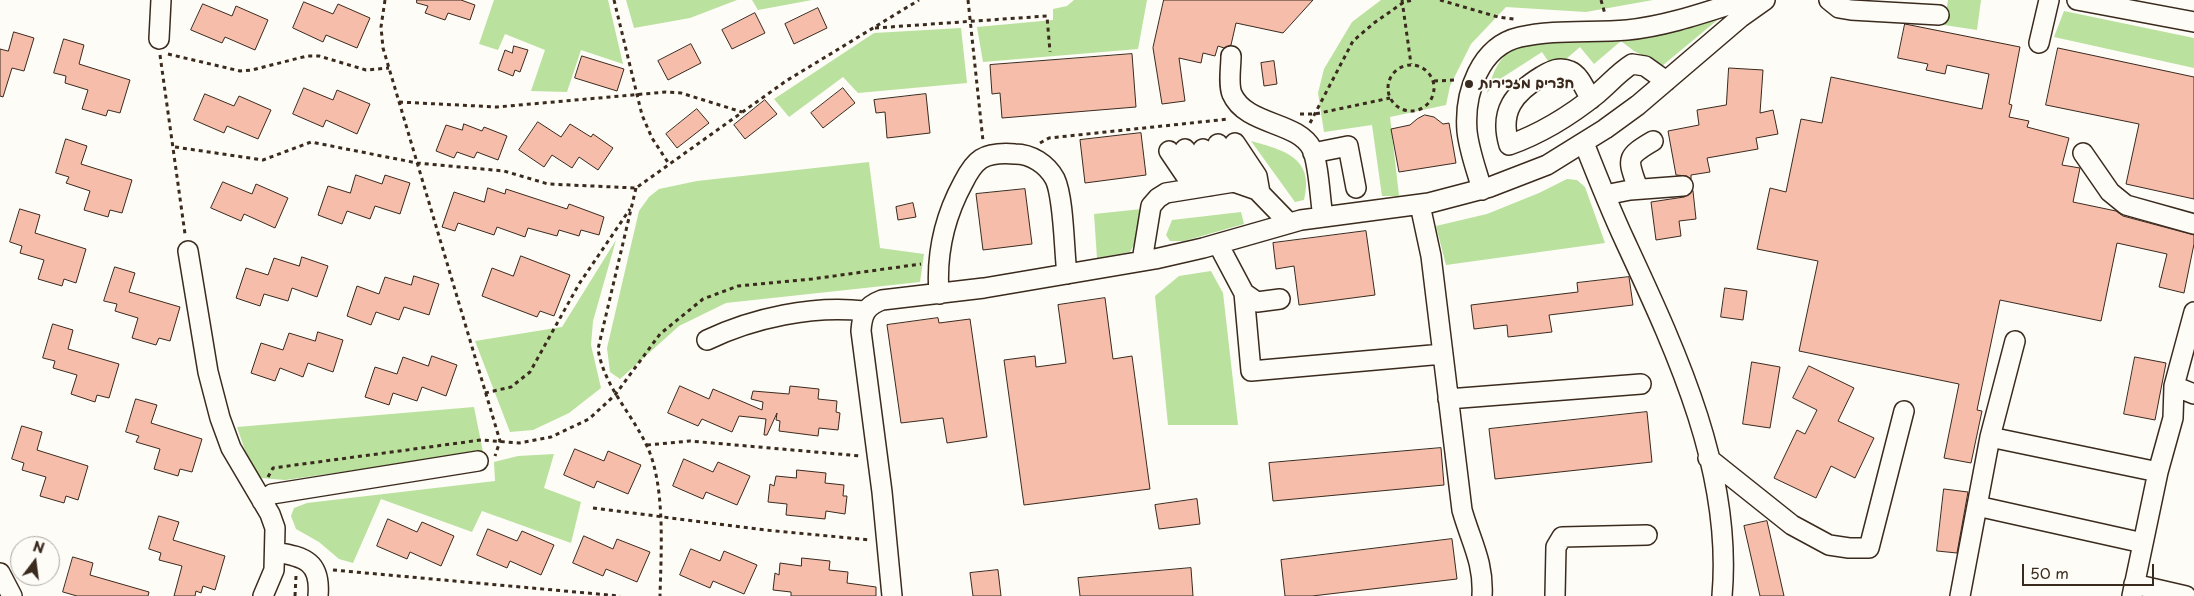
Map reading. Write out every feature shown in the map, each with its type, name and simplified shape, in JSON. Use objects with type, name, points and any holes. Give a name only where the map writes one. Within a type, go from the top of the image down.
[{"type":"street","points":[[159,39],[161,0]]},
{"type":"street","points":[[1482,190],[1467,130],[1468,108],[1472,88],[1480,66],[1489,54],[1504,42],[1536,34],[1627,30],[1658,25],[1744,0]]},
{"type":"street","points":[[892,596],[888,541],[862,331],[864,311],[872,304],[882,300],[939,294],[1142,261],[1218,244],[1289,223],[1420,205],[1482,190],[1548,165],[1584,144],[1638,105],[1740,16],[1765,0]]},
{"type":"street","points":[[1829,0],[1838,8],[1851,10],[1939,15]]},
{"type":"street","points":[[2039,42],[2049,0]]},
{"type":"street","points":[[2077,0],[2194,22]]},
{"type":"street","points":[[1231,56],[1232,93],[1239,104],[1255,116],[1308,146],[1348,146],[1356,188]]},
{"type":"street","points":[[1591,99],[1575,74],[1569,70],[1554,69],[1525,86],[1516,95],[1506,122],[1505,131],[1509,145],[1548,127],[1591,99],[1632,64],[1644,66],[1666,81]]},
{"type":"street","points":[[1638,189],[1630,165],[1630,158],[1635,152],[1653,141]]},
{"type":"street","points":[[1584,144],[1679,361],[1702,430],[1720,520],[1722,596]]},
{"type":"street","points":[[1308,146],[1323,217]]},
{"type":"street","points":[[1202,147],[1210,186]]},
{"type":"street","points":[[1202,147],[1210,186]]},
{"type":"street","points":[[1202,147],[1257,176],[1252,189]]},
{"type":"street","points":[[2083,153],[2110,192],[2126,205],[2194,224]]},
{"type":"street","points":[[939,294],[939,262],[947,218],[968,173],[979,160],[990,155],[1022,154],[1034,158],[1047,168],[1055,180],[1059,195],[1066,274]]},
{"type":"street","points":[[1142,261],[1151,206],[1166,193],[1234,182],[1252,189],[1289,223]]},
{"type":"street","points":[[1605,195],[1638,189],[1684,186]]},
{"type":"street","points":[[1420,205],[1431,256],[1462,510],[1469,535],[1478,552],[1483,577],[1482,596]]},
{"type":"street","points":[[1218,244],[1244,293],[1251,371],[1443,354]]},
{"type":"street","points":[[188,251],[208,372],[220,418],[232,448],[270,514],[275,528],[276,552],[274,570],[263,596]]},
{"type":"street","points":[[1244,293],[1257,302],[1280,299]]},
{"type":"street","points":[[706,340],[732,328],[772,318],[840,308],[864,311]]},
{"type":"street","points":[[2186,596],[2133,590],[2158,472],[2173,418],[2174,386],[2194,312]]},
{"type":"street","points":[[1960,596],[1990,438],[2015,341]]},
{"type":"street","points":[[1448,399],[1641,384]]},
{"type":"street","points":[[2174,386],[2194,394]]},
{"type":"street","points":[[1708,458],[1792,525],[1829,545],[1869,548],[1904,411]]},
{"type":"street","points":[[1990,438],[2158,472]]},
{"type":"street","points":[[260,498],[272,494],[478,462]]},
{"type":"street","points":[[1977,506],[2143,543]]},
{"type":"street","points":[[1555,596],[1556,547],[1562,537],[1647,535]]},
{"type":"street","points":[[276,552],[306,559],[313,568],[317,578],[318,596]]},
{"type":"street","points":[[0,573],[12,596]]},
{"type":"path","points":[[386,0],[381,27],[383,48],[500,442],[496,456],[478,462]]},
{"type":"path","points":[[614,0],[642,115],[652,138],[669,164]]},
{"type":"path","points":[[174,147],[263,160],[311,142],[417,163],[504,171],[548,184],[636,188],[786,81],[919,0]]},
{"type":"path","points":[[968,0],[982,138],[990,155]]},
{"type":"path","points":[[1308,146],[1315,114],[1353,41],[1403,1],[1413,0]]},
{"type":"path","points":[[1403,1],[1410,64]]},
{"type":"path","points":[[874,28],[1047,16],[1050,52]]},
{"type":"path","points":[[188,251],[174,147],[161,71],[160,52],[240,71],[252,70],[307,56],[319,56],[366,70],[389,68]]},
{"type":"path","points":[[1410,64],[1418,66],[1430,74],[1435,89],[1430,102],[1417,110],[1409,111],[1395,105],[1390,98],[1388,83],[1396,70],[1410,64]]},
{"type":"path","points":[[399,102],[497,107],[666,92],[681,93],[742,112]]},
{"type":"path","points":[[1295,114],[1315,114],[1390,98]]},
{"type":"path","points":[[1022,154],[1049,138],[1255,116]]},
{"type":"path","points":[[636,188],[598,349],[600,364],[615,395],[636,425],[647,445],[654,464],[659,494],[660,596]]},
{"type":"path","points":[[485,393],[510,387],[530,372],[579,284],[631,208]]},
{"type":"path","points":[[260,498],[273,468],[481,440],[519,442],[551,437],[589,419],[615,395],[660,334],[703,299],[738,286],[812,280],[939,262]]},
{"type":"path","points":[[647,445],[690,441],[878,457]]},
{"type":"path","points":[[593,508],[765,530],[888,541]]},
{"type":"path","points":[[313,568],[620,596]]},
{"type":"green space","points":[[494,0],[608,0],[623,64],[581,50],[567,92],[531,91],[545,50],[505,34],[498,50],[479,44]]},
{"type":"green space","points":[[626,0],[737,0],[690,18],[634,28]]},
{"type":"green space","points":[[752,0],[812,0],[758,10]]},
{"type":"green space","points":[[1074,0],[1147,0],[1138,49],[983,62],[977,27],[1053,20],[1053,9],[1067,6]]},
{"type":"green space","points":[[1381,0],[1653,0],[1586,12],[1506,7],[1471,44],[1450,86],[1446,105],[1390,117],[1399,196],[1382,196],[1372,125],[1324,132],[1318,93],[1324,69],[1352,22]]},
{"type":"green space","points":[[1948,0],[1981,0],[1977,30],[1944,25]]},
{"type":"green space","points":[[2064,11],[2194,38],[2194,68],[2054,37]]},
{"type":"green space","points":[[1727,12],[1662,66],[1634,51],[1621,41],[1661,33]]},
{"type":"green space","points":[[961,28],[967,83],[858,93],[843,77],[789,117],[774,99],[874,33]]},
{"type":"green space","points":[[1554,41],[1621,41],[1594,64],[1580,47],[1566,59],[1548,61],[1542,52],[1497,81],[1487,93],[1491,79],[1501,60],[1511,50],[1518,47]]},
{"type":"green space","points":[[1251,141],[1275,148],[1294,158],[1301,165],[1305,174],[1304,200],[1295,202]]},
{"type":"green space","points":[[869,162],[880,248],[924,254],[920,282],[726,303],[679,326],[620,379],[610,372],[607,348],[639,211],[649,197],[659,189],[697,181]]},
{"type":"green space","points":[[1567,179],[1577,180],[1585,187],[1605,243],[1446,265],[1436,226],[1487,214],[1539,193]]},
{"type":"green space","points":[[1142,209],[1140,234],[1130,252],[1097,258],[1094,214]]},
{"type":"green space","points":[[1241,212],[1244,224],[1184,241],[1170,241],[1166,235],[1172,220]]},
{"type":"green space","points":[[616,240],[593,321],[591,345],[601,388],[569,413],[533,430],[510,432],[475,341],[562,327]]},
{"type":"green space","points":[[1211,271],[1223,293],[1238,425],[1168,425],[1155,296],[1179,276]]},
{"type":"green space","points":[[474,407],[483,452],[285,480],[261,478],[252,471],[237,427]]},
{"type":"green space","points":[[554,454],[544,488],[581,502],[571,543],[482,511],[472,532],[381,499],[353,563],[339,559],[319,542],[296,529],[291,516],[294,508],[307,503],[495,481],[494,462],[518,456]]},
{"type":"building","points":[[417,0],[461,0],[475,5],[470,20],[448,13],[445,20],[425,13],[428,6],[417,3]]},
{"type":"building","points":[[1164,0],[1313,0],[1283,33],[1236,23],[1231,45],[1224,48],[1218,46],[1215,56],[1203,53],[1201,63],[1179,58],[1185,101],[1162,104],[1153,48]]},
{"type":"building","points":[[304,2],[333,14],[338,4],[370,18],[357,48],[326,35],[323,42],[293,28]]},
{"type":"building","points":[[203,4],[232,16],[236,6],[268,20],[255,50],[225,37],[222,43],[191,30]]},
{"type":"building","points":[[818,8],[827,28],[794,44],[785,24]]},
{"type":"building","points":[[755,13],[765,33],[732,49],[722,30]]},
{"type":"building","points":[[1905,24],[2020,47],[2009,104],[2012,105],[2009,117],[2029,121],[2027,127],[2069,138],[2062,165],[2080,168],[2073,202],[2116,211],[2123,216],[2194,235],[2194,244],[2184,293],[2159,287],[2167,254],[2117,243],[2101,321],[2000,300],[1977,410],[1982,411],[1971,463],[1944,458],[1959,384],[1799,351],[1818,261],[1757,249],[1770,188],[1786,192],[1801,119],[1822,123],[1831,77],[1982,109],[1989,74],[1947,65],[1945,74],[1926,70],[1928,64],[1898,58]]},
{"type":"building","points":[[14,32],[34,38],[24,71],[12,68],[3,97],[0,96],[0,49],[8,51]]},
{"type":"building","points":[[64,39],[84,45],[79,64],[130,80],[120,113],[108,110],[106,116],[82,109],[88,90],[65,83],[66,76],[54,73]]},
{"type":"building","points":[[691,44],[701,63],[668,80],[658,61]]},
{"type":"building","points":[[514,46],[528,50],[520,72],[515,70],[513,76],[498,70],[505,50],[512,53]]},
{"type":"building","points":[[2058,48],[2194,77],[2194,199],[2126,184],[2139,124],[2046,105]]},
{"type":"building","points":[[1132,54],[1136,107],[1002,118],[1000,93],[992,94],[990,65]]},
{"type":"building","points":[[582,56],[624,69],[617,91],[575,78]]},
{"type":"building","points":[[1274,61],[1277,84],[1264,86],[1261,63]]},
{"type":"building","points":[[1729,68],[1763,70],[1760,113],[1773,110],[1778,134],[1756,138],[1758,149],[1707,158],[1710,172],[1691,175],[1691,179],[1687,176],[1676,175],[1668,131],[1699,125],[1697,110],[1726,105]]},
{"type":"building","points":[[304,88],[333,100],[337,90],[370,104],[357,134],[326,120],[323,127],[293,114]]},
{"type":"building","points":[[843,88],[855,103],[823,128],[811,113]]},
{"type":"building","points":[[205,94],[234,106],[239,96],[271,110],[258,139],[227,126],[224,133],[194,120]]},
{"type":"building","points":[[926,94],[930,133],[887,138],[885,112],[876,113],[874,100]]},
{"type":"building","points":[[765,100],[777,114],[745,139],[734,125]]},
{"type":"building","points":[[697,109],[709,123],[677,148],[666,134]]},
{"type":"building","points":[[1425,115],[1434,117],[1443,124],[1449,123],[1456,163],[1399,172],[1391,129],[1410,125]]},
{"type":"building","points":[[538,122],[561,137],[570,124],[591,137],[593,134],[613,148],[598,170],[579,157],[572,168],[552,155],[544,167],[519,150]]},
{"type":"building","points":[[464,124],[482,131],[484,127],[507,136],[498,160],[477,152],[474,158],[457,152],[454,158],[436,151],[446,125],[462,130]]},
{"type":"building","points":[[1141,133],[1146,175],[1085,183],[1080,140]]},
{"type":"building","points":[[66,139],[87,146],[81,164],[132,180],[122,213],[110,210],[108,217],[84,210],[90,191],[66,183],[69,177],[56,173]]},
{"type":"building","points":[[356,175],[382,184],[385,175],[410,183],[400,214],[375,206],[370,219],[347,211],[342,224],[318,215],[328,186],[350,193]]},
{"type":"building","points":[[223,182],[252,194],[256,184],[288,198],[275,228],[244,214],[241,221],[211,208]]},
{"type":"building","points":[[488,188],[505,194],[506,189],[567,209],[569,204],[604,217],[599,235],[581,230],[579,236],[559,230],[557,236],[528,228],[525,237],[497,227],[494,235],[458,223],[455,231],[442,227],[454,192],[484,202]]},
{"type":"building","points":[[1025,189],[1032,244],[983,250],[976,194]]},
{"type":"building","points":[[1693,191],[1696,219],[1679,221],[1681,236],[1656,240],[1651,202],[1684,197]]},
{"type":"building","points":[[913,203],[916,217],[898,220],[896,207]]},
{"type":"building","points":[[20,209],[40,215],[35,233],[86,249],[76,283],[64,279],[62,286],[38,279],[44,260],[20,253],[22,246],[10,242]]},
{"type":"building","points":[[1366,231],[1375,295],[1299,305],[1294,266],[1276,269],[1273,243]]},
{"type":"building","points":[[521,256],[570,275],[554,316],[540,311],[537,317],[482,296],[492,268],[513,276]]},
{"type":"building","points":[[302,257],[328,266],[317,297],[292,288],[288,301],[264,294],[260,306],[236,298],[246,268],[268,275],[274,258],[299,266]]},
{"type":"building","points":[[115,267],[135,273],[129,292],[180,307],[170,341],[159,338],[156,345],[132,338],[138,318],[115,311],[117,304],[104,301]]},
{"type":"building","points":[[414,276],[439,284],[429,315],[404,307],[399,320],[376,312],[371,325],[347,316],[357,286],[379,294],[385,277],[411,285]]},
{"type":"building","points":[[1629,277],[1633,305],[1549,315],[1552,332],[1508,337],[1507,325],[1474,329],[1471,305],[1578,292],[1577,283]]},
{"type":"building","points":[[1725,288],[1747,291],[1743,320],[1721,317]]},
{"type":"building","points":[[1105,298],[1113,359],[1132,356],[1150,489],[1024,505],[1004,360],[1035,356],[1036,367],[1066,363],[1058,305]]},
{"type":"building","points":[[938,318],[939,323],[970,319],[987,437],[947,443],[943,418],[901,423],[887,325]]},
{"type":"building","points":[[53,324],[73,330],[68,349],[119,364],[109,398],[97,395],[95,402],[71,394],[77,375],[53,368],[55,361],[43,358]]},
{"type":"building","points":[[318,332],[343,340],[333,372],[308,363],[303,377],[280,368],[275,381],[251,373],[261,343],[283,350],[289,333],[315,341]]},
{"type":"building","points":[[432,356],[457,365],[446,396],[422,387],[417,401],[393,393],[389,405],[365,397],[375,367],[397,374],[403,357],[428,366]]},
{"type":"building","points":[[2135,357],[2166,363],[2155,420],[2124,414]]},
{"type":"building","points":[[1752,362],[1780,367],[1770,428],[1743,424]]},
{"type":"building","points":[[1809,366],[1854,388],[1838,421],[1874,438],[1855,478],[1831,466],[1816,498],[1774,478],[1797,430],[1805,434],[1817,410],[1793,398]]},
{"type":"building","points":[[680,386],[709,399],[713,389],[762,410],[763,402],[751,399],[753,391],[789,394],[790,386],[819,389],[818,399],[837,401],[836,412],[840,413],[838,430],[819,428],[818,436],[779,431],[780,421],[776,420],[777,413],[767,435],[764,435],[766,419],[739,416],[732,432],[702,419],[698,426],[668,413]]},
{"type":"building","points":[[136,399],[157,405],[151,423],[202,439],[192,472],[180,469],[178,476],[154,469],[160,449],[136,442],[139,436],[126,432]]},
{"type":"building","points":[[1647,412],[1652,462],[1495,479],[1489,429]]},
{"type":"building","points":[[22,426],[42,432],[37,450],[88,466],[78,500],[66,496],[64,503],[40,496],[46,477],[22,470],[24,463],[12,459]]},
{"type":"building","points":[[1441,448],[1444,485],[1273,501],[1269,463]]},
{"type":"building","points":[[575,449],[604,461],[608,451],[641,465],[628,494],[597,481],[594,488],[564,475]]},
{"type":"building","points":[[684,459],[713,472],[718,462],[750,476],[737,505],[706,492],[703,499],[673,486]]},
{"type":"building","points":[[797,470],[826,473],[825,483],[844,485],[843,496],[847,496],[845,514],[826,511],[825,519],[786,515],[787,504],[768,502],[770,484],[774,486],[776,476],[796,478]]},
{"type":"building","points":[[1944,489],[1968,492],[1957,553],[1937,551]]},
{"type":"building","points":[[1197,499],[1200,524],[1159,529],[1155,505]]},
{"type":"building","points":[[159,516],[179,522],[173,540],[225,556],[215,590],[203,586],[201,593],[196,591],[195,596],[174,596],[182,566],[159,560],[161,553],[149,549]]},
{"type":"building","points":[[388,519],[417,532],[422,522],[454,536],[441,566],[410,552],[407,559],[377,546]]},
{"type":"building","points":[[1767,521],[1784,596],[1760,596],[1744,526]]},
{"type":"building","points":[[488,529],[517,541],[522,531],[554,545],[541,575],[510,561],[507,568],[477,555]]},
{"type":"building","points":[[584,536],[613,549],[617,539],[650,552],[637,582],[606,569],[603,576],[573,563]]},
{"type":"building","points":[[1452,539],[1457,579],[1312,596],[1285,596],[1281,560]]},
{"type":"building","points":[[691,549],[720,561],[724,551],[757,565],[744,594],[713,581],[710,588],[680,575]]},
{"type":"building","points":[[73,557],[93,563],[90,575],[149,592],[148,596],[77,596],[63,592]]},
{"type":"building","points":[[802,558],[830,561],[829,570],[848,572],[847,583],[876,587],[876,596],[791,596],[791,592],[773,590],[775,573],[779,575],[780,563],[801,566]]},
{"type":"building","points":[[1191,568],[1193,596],[1080,596],[1078,578]]},
{"type":"building","points":[[998,570],[1001,596],[973,596],[970,573]]},
{"type":"place","name":"חצרים מזכירות","points":[[1469,84]]}]
